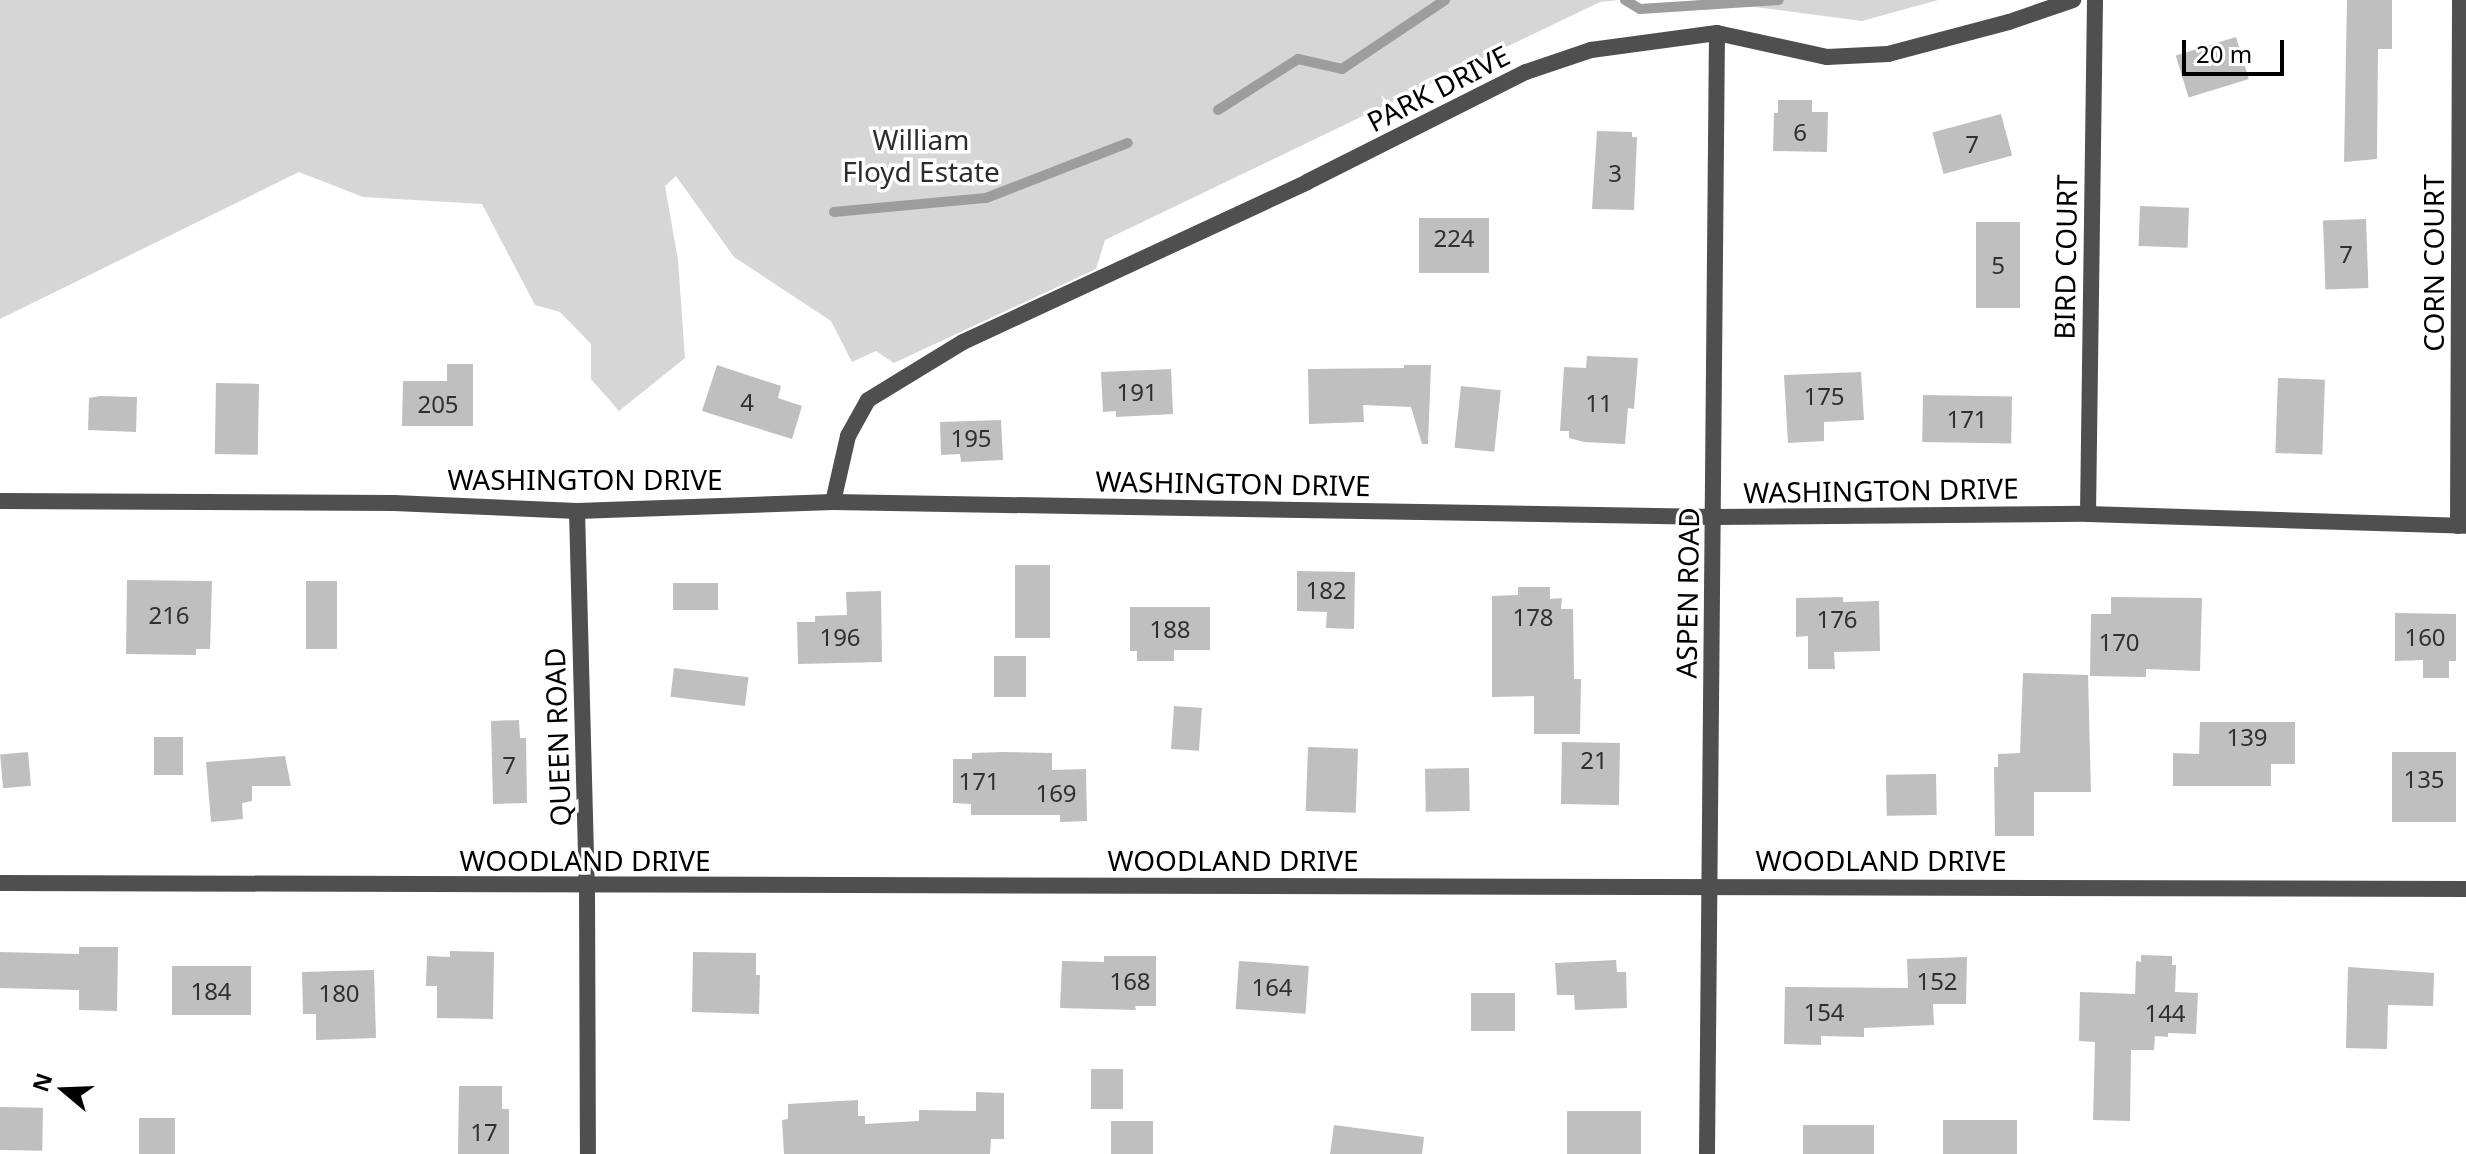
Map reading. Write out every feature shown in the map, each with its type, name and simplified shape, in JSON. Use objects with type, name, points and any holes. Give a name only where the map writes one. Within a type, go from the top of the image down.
[{"type":"street","name":"PARK DRIVE","points":[[833,502],[848,436],[868,400],[963,342],[1307,182],[1526,72],[1591,50],[1717,33],[1827,57],[1888,54],[2009,22],[2073,0]]},
{"type":"street","name":"BIRD COURT","points":[[2088,514],[2095,0]]},
{"type":"street","name":"CORN COURT","points":[[2460,0],[2462,526]]},
{"type":"street","name":"ASPEN ROAD","points":[[1707,1154],[1717,33]]},
{"type":"street","name":"WASHINGTON DRIVE","points":[[0,501],[394,503],[577,511],[833,502],[1715,517],[2088,514],[2462,526]]},
{"type":"street","name":"QUEEN ROAD","points":[[577,511],[587,886],[588,1154]]},
{"type":"street","name":"WOODLAND DRIVE","points":[[0,883],[2466,889]]},
{"type":"green space","name":"William Floyd Estate","points":[[0,0],[1619,0],[1600,2],[1105,240],[1096,269],[894,363],[876,351],[852,362],[831,321],[734,257],[676,176],[665,186],[678,260],[685,358],[619,411],[591,379],[591,344],[560,312],[535,305],[482,204],[363,197],[299,172],[0,319]]},
{"type":"green space","points":[[1702,0],[1938,0],[1862,21]]},
{"type":"building","points":[[2347,0],[2392,0],[2392,49],[2378,49],[2377,159],[2344,162]]},
{"type":"building","points":[[2236,37],[2249,79],[2189,97],[2176,55]]},
{"type":"building","points":[[1778,100],[1812,100],[1812,112],[1828,112],[1827,152],[1773,151],[1774,113],[1778,113]]},
{"type":"building","points":[[2001,114],[2012,156],[1944,174],[1932,132]]},
{"type":"building","points":[[1597,131],[1632,132],[1632,137],[1637,137],[1634,210],[1592,209]]},
{"type":"building","points":[[2140,206],[2189,208],[2188,248],[2139,246]]},
{"type":"building","points":[[1419,218],[1489,218],[1489,273],[1419,273]]},
{"type":"building","points":[[2366,219],[2368,288],[2325,289],[2323,221]]},
{"type":"building","points":[[1976,222],[2020,222],[2020,308],[1976,308]]},
{"type":"building","points":[[1587,356],[1638,358],[1634,409],[1628,408],[1625,444],[1584,442],[1569,438],[1569,431],[1560,431],[1564,367],[1586,368]]},
{"type":"building","points":[[447,364],[473,364],[473,426],[402,426],[403,381],[447,381]]},
{"type":"building","points":[[717,365],[781,386],[778,398],[802,406],[792,439],[702,411]]},
{"type":"building","points":[[1404,365],[1431,365],[1428,444],[1422,444],[1411,407],[1363,405],[1364,422],[1309,424],[1308,369],[1404,368]]},
{"type":"building","points":[[1171,369],[1173,414],[1116,417],[1116,411],[1103,412],[1101,372]]},
{"type":"building","points":[[1861,372],[1864,420],[1824,422],[1824,441],[1788,443],[1784,375]]},
{"type":"building","points":[[2278,378],[2325,380],[2322,455],[2275,453]]},
{"type":"building","points":[[216,383],[259,384],[258,455],[215,454]]},
{"type":"building","points":[[1461,386],[1501,390],[1494,452],[1455,448]]},
{"type":"building","points":[[1923,395],[2012,397],[2011,444],[1922,442]]},
{"type":"building","points":[[137,397],[136,432],[88,430],[89,398]]},
{"type":"building","points":[[1001,420],[1003,460],[961,462],[960,454],[941,455],[940,422]]},
{"type":"building","points":[[1015,565],[1050,565],[1050,638],[1015,638]]},
{"type":"building","points":[[1297,571],[1355,572],[1354,629],[1326,628],[1327,612],[1297,611]]},
{"type":"building","points":[[127,580],[212,581],[210,649],[196,649],[196,655],[126,654]]},
{"type":"building","points":[[306,581],[337,581],[337,649],[306,649]]},
{"type":"building","points":[[673,583],[718,583],[718,610],[673,610]]},
{"type":"building","points":[[1518,587],[1550,587],[1550,599],[1562,598],[1561,609],[1573,609],[1574,679],[1581,679],[1580,734],[1534,734],[1534,696],[1492,697],[1492,596],[1518,595]]},
{"type":"building","points":[[881,591],[882,662],[798,664],[797,622],[815,622],[815,616],[847,615],[846,592]]},
{"type":"building","points":[[1843,597],[1843,602],[1879,601],[1880,651],[1834,652],[1835,669],[1808,669],[1808,636],[1796,637],[1796,598]]},
{"type":"building","points":[[2111,597],[2202,598],[2200,671],[2146,669],[2146,677],[2090,676],[2091,614],[2111,614]]},
{"type":"building","points":[[1130,607],[1210,607],[1210,650],[1174,650],[1174,661],[1137,661],[1137,651],[1130,651]]},
{"type":"building","points":[[2395,613],[2456,614],[2456,661],[2449,661],[2449,678],[2423,678],[2423,660],[2395,661]]},
{"type":"building","points":[[994,656],[1026,656],[1026,697],[994,697]]},
{"type":"building","points":[[674,668],[748,677],[745,706],[670,697]]},
{"type":"building","points":[[2023,673],[2088,675],[2091,792],[2034,792],[2034,836],[1995,836],[1994,767],[1998,767],[1998,754],[2020,753]]},
{"type":"building","points":[[1174,706],[1202,708],[1199,751],[1171,749]]},
{"type":"building","points":[[519,720],[520,738],[526,738],[527,803],[493,804],[491,721]]},
{"type":"building","points":[[2200,722],[2295,722],[2295,764],[2271,764],[2271,786],[2173,786],[2173,753],[2199,754]]},
{"type":"building","points":[[154,737],[183,737],[183,775],[154,775]]},
{"type":"building","points":[[1562,742],[1620,743],[1619,805],[1561,804]]},
{"type":"building","points":[[1308,747],[1358,749],[1356,813],[1306,811]]},
{"type":"building","points":[[28,752],[31,786],[3,788],[0,754]]},
{"type":"building","points":[[2392,752],[2456,752],[2456,822],[2392,822]]},
{"type":"building","points":[[972,753],[1052,753],[1052,770],[1086,769],[1087,821],[1060,822],[1060,815],[971,815],[971,804],[953,803],[953,759],[972,759]]},
{"type":"building","points":[[285,756],[291,786],[252,786],[252,801],[242,803],[243,819],[211,822],[206,762]]},
{"type":"building","points":[[1469,768],[1470,811],[1426,812],[1425,769]]},
{"type":"building","points":[[1936,774],[1937,815],[1887,816],[1886,775]]},
{"type":"building","points":[[79,947],[118,947],[117,1011],[79,1010],[79,990],[0,988],[0,952],[79,954]]},
{"type":"building","points":[[450,951],[494,952],[493,1019],[437,1018],[437,986],[426,986],[427,956],[450,957]]},
{"type":"building","points":[[693,952],[756,953],[756,975],[760,975],[759,1014],[692,1012]]},
{"type":"building","points":[[2141,955],[2172,956],[2172,965],[2176,965],[2175,992],[2198,993],[2196,1034],[2155,1036],[2154,1050],[2131,1050],[2130,1121],[2093,1120],[2095,1042],[2079,1041],[2080,992],[2135,994],[2136,961],[2141,962]]},
{"type":"building","points":[[1104,956],[1156,956],[1156,1006],[1135,1006],[1136,1010],[1060,1008],[1062,961],[1104,962]]},
{"type":"building","points":[[1967,957],[1966,1004],[1933,1004],[1934,1025],[1864,1028],[1864,1037],[1821,1036],[1821,1045],[1784,1044],[1785,987],[1908,988],[1907,959]]},
{"type":"building","points":[[1616,960],[1617,972],[1626,972],[1627,1008],[1575,1010],[1574,995],[1557,995],[1555,963]]},
{"type":"building","points":[[1239,961],[1309,966],[1305,1014],[1236,1009]]},
{"type":"building","points":[[172,966],[251,966],[251,1015],[172,1015]]},
{"type":"building","points":[[2348,967],[2434,973],[2433,1006],[2388,1005],[2387,1049],[2346,1048]]},
{"type":"building","points":[[374,970],[376,1038],[316,1040],[316,1014],[303,1014],[302,972]]},
{"type":"building","points":[[1471,993],[1515,993],[1515,1031],[1471,1031]]},
{"type":"building","points":[[1091,1069],[1123,1069],[1123,1109],[1091,1109]]},
{"type":"building","points":[[459,1086],[502,1086],[502,1109],[509,1109],[509,1154],[458,1154]]},
{"type":"building","points":[[976,1092],[1004,1093],[1004,1139],[991,1139],[990,1154],[784,1154],[782,1120],[788,1119],[788,1104],[858,1100],[858,1116],[865,1116],[865,1124],[919,1121],[919,1110],[976,1111]]},
{"type":"building","points":[[0,1107],[43,1108],[42,1151],[0,1150]]},
{"type":"building","points":[[1567,1111],[1641,1111],[1641,1154],[1567,1154]]},
{"type":"building","points":[[139,1118],[175,1118],[175,1154],[139,1154]]},
{"type":"building","points":[[1943,1120],[2017,1120],[2017,1154],[1943,1154]]},
{"type":"building","points":[[1111,1121],[1153,1121],[1153,1154],[1111,1154]]},
{"type":"building","points":[[1334,1125],[1424,1137],[1422,1154],[1330,1154]]},
{"type":"building","points":[[1803,1125],[1874,1125],[1874,1154],[1803,1154]]},
{"type":"waterway","points":[[1218,110],[1298,59],[1342,69],[1445,0]]},
{"type":"waterway","points":[[1625,0],[1640,9],[1779,0]]},
{"type":"waterway","points":[[834,212],[986,198],[1128,143]]}]
